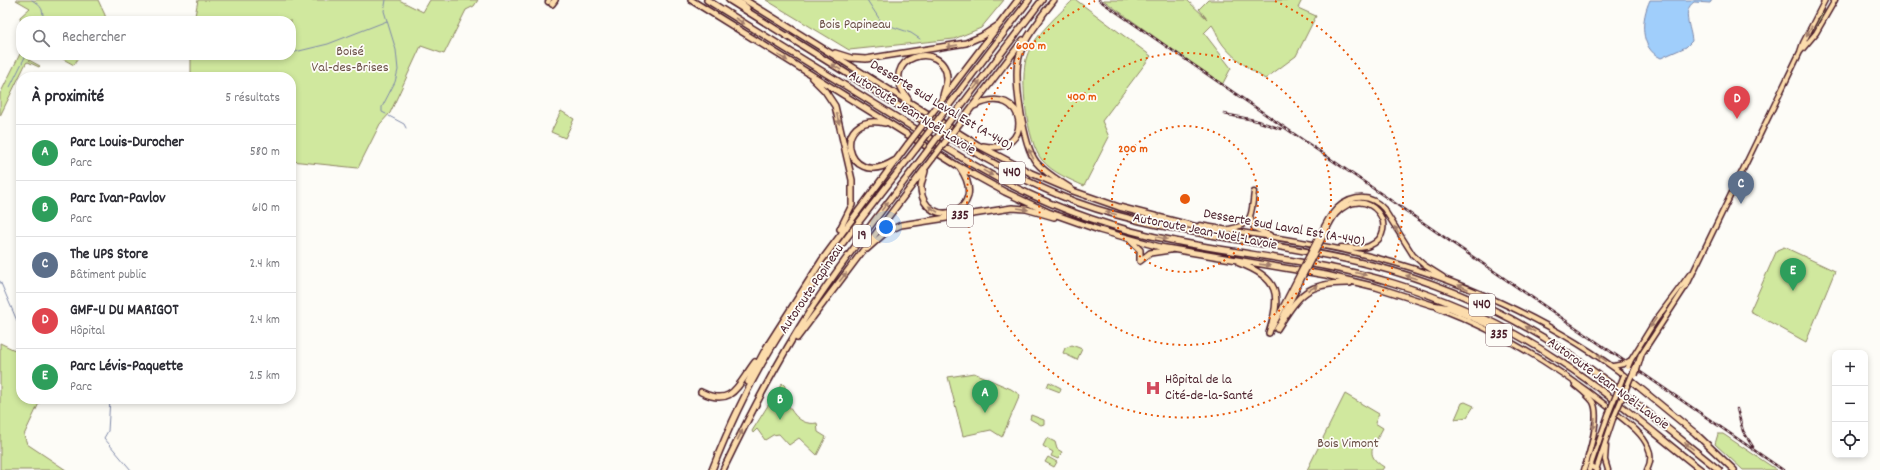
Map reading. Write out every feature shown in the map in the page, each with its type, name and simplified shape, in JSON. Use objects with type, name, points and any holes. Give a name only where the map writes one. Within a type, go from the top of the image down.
[{"type":"highway","points":[[691,0],[958,166],[1011,195],[1072,221]]},
{"type":"highway","name":"Autoroute Jean-Noël-Lavoie","points":[[707,0],[967,161],[1003,181],[1045,201],[1092,219],[1148,236],[1330,267],[1394,283],[1463,308],[1534,345],[1582,376],[1702,470]]},
{"type":"highway","name":"Autoroute Jean-Noël-Lavoie","points":[[728,0],[974,153],[1033,184],[1085,205],[1136,221],[1178,230],[1332,256],[1384,268],[1443,288],[1497,312],[1542,336],[1586,365],[1719,470]]},
{"type":"highway","points":[[737,0],[769,25]]},
{"type":"highway","name":"Desserte sud Laval Est (A-440)","points":[[745,0],[978,145],[1026,171],[1077,193],[1136,212],[1187,223]]},
{"type":"highway","points":[[943,99],[1018,0]]},
{"type":"highway","name":"Autoroute Papineau","points":[[712,470],[738,409],[764,359],[790,317],[1029,0]]},
{"type":"highway","name":"Autoroute Papineau","points":[[723,470],[774,370],[805,318],[841,265],[1042,0]]},
{"type":"highway","points":[[1054,0],[1023,45],[1017,66],[1017,78],[1025,134],[1030,151],[1039,165],[1077,193]]},
{"type":"highway","points":[[852,264],[1042,17]]},
{"type":"highway","points":[[824,49],[853,58],[880,57],[966,44],[982,36],[1000,24]]},
{"type":"highway","name":"335","points":[[738,409],[751,374],[822,260],[897,158],[943,99],[947,80],[944,68],[933,58],[918,55],[905,62],[899,75],[901,88],[911,103]]},
{"type":"highway","points":[[799,67],[822,88],[835,106],[853,184],[853,200],[849,214],[822,260]]},
{"type":"highway","points":[[972,108],[985,101],[1000,100],[1013,107],[1019,118],[1017,132],[1009,143],[996,148],[978,145]]},
{"type":"highway","points":[[890,124],[872,121],[860,125],[850,137],[850,150],[856,161],[870,168],[883,167],[897,158]]},
{"type":"highway","points":[[926,168],[921,188],[924,200],[934,211],[947,214],[960,208],[966,202],[968,194],[968,182],[958,166]]},
{"type":"highway","name":"335","points":[[774,370],[852,264],[886,232],[907,224],[1015,208],[1072,221],[1128,239],[1172,250],[1360,283],[1432,305]]},
{"type":"highway","points":[[1187,223],[1199,228],[1239,237],[1258,244]]},
{"type":"highway","points":[[1128,239],[1140,250],[1142,254],[1140,261],[1150,253],[1172,250]]},
{"type":"highway","points":[[1226,259],[1257,270],[1266,277],[1272,286],[1276,296],[1277,308],[1269,333]]},
{"type":"highway","points":[[1277,329],[1296,301],[1311,289],[1331,283],[1360,283]]},
{"type":"highway","points":[[1432,305],[1453,310],[1534,345]]},
{"type":"highway","points":[[700,392],[716,398],[730,394],[766,348]]},
{"type":"highway","points":[[1636,383],[1635,375],[1641,356]]},
{"type":"highway","points":[[1629,379],[1636,383],[1640,388],[1695,433],[1734,470]]},
{"type":"highway","points":[[1590,468],[1596,470]]},
{"type":"main road","points":[[1596,470],[1613,419],[1629,379],[1641,356],[1684,290],[1800,52],[1802,43],[1825,0]]},
{"type":"main road","points":[[1800,52],[1811,40],[1835,0]]},
{"type":"main road","points":[[1254,192],[1250,215],[1251,224],[1255,229],[1277,238]]},
{"type":"main road","points":[[1269,333],[1301,276],[1329,218],[1341,204],[1354,198],[1368,198],[1376,202],[1384,209],[1415,257],[1450,281]]},
{"type":"main road","points":[[1319,241],[1334,217],[1346,206],[1363,202],[1377,209],[1382,218],[1383,225],[1381,234],[1375,243],[1362,248],[1331,247]]},
{"type":"main road","points":[[1225,230],[1243,226],[1250,215]]},
{"type":"main road","name":"Desserte sud Laval Est (A-440)","points":[[1187,223],[1331,247],[1391,261],[1450,281],[1561,333],[1591,350],[1629,379]]},
{"type":"main road","points":[[1590,468],[1608,415],[1631,360],[1655,320],[1696,266]]},
{"type":"main road","points":[[1277,329],[1301,276]]},
{"type":"main road","name":"335","points":[[1432,305],[1498,335],[1592,394],[1640,435],[1650,453],[1651,461],[1647,470]]},
{"type":"main road","points":[[1613,366],[1622,365],[1631,360]]},
{"type":"main road","points":[[1562,374],[1590,399],[1595,408],[1595,420],[1584,470]]},
{"type":"main road","points":[[1606,440],[1605,460],[1608,470]]},
{"type":"green space","points":[[16,0],[98,0],[105,16],[21,16],[30,8]]},
{"type":"green space","name":"Boisé Val-des-Brises","points":[[198,0],[399,0],[423,12],[430,0],[478,0],[474,6],[466,10],[444,54],[421,46],[390,113],[380,124],[358,168],[296,162],[296,72],[191,72],[191,60],[296,60],[296,16],[195,16]]},
{"type":"green space","name":"Bois Papineau","points":[[766,0],[1004,0],[981,28],[954,39],[849,50]]},
{"type":"green space","points":[[1073,0],[1076,0],[1151,56],[1102,121],[1109,137],[1084,186],[1056,172],[1042,160],[1032,140],[1024,94],[1025,66],[1030,49],[1047,26]]},
{"type":"green space","points":[[1103,0],[1187,0],[1207,19],[1199,9],[1208,0],[1302,0],[1298,8],[1316,16],[1296,56],[1265,79],[1228,51],[1219,39],[1212,25],[1204,33],[1231,68],[1222,85]]},
{"type":"green space","points":[[1824,10],[1825,12],[1816,29],[1805,43],[1817,19]]},
{"type":"green space","points":[[17,60],[29,60],[40,66],[39,67],[28,62],[22,72],[16,72],[16,83],[0,116],[0,94]]},
{"type":"green space","points":[[65,60],[77,60],[74,65]]},
{"type":"green space","points":[[561,111],[574,119],[565,138],[551,132]]},
{"type":"green space","points":[[1784,247],[1835,271],[1806,342],[1750,311],[1777,250]]},
{"type":"green space","points":[[0,343],[16,351],[16,404],[39,404],[24,435],[27,444],[66,470],[0,470]]},
{"type":"green space","points":[[1072,345],[1082,349],[1077,360],[1063,353],[1065,348]]},
{"type":"green space","points":[[974,373],[1011,389],[1020,395],[1002,437],[991,430],[963,436],[948,377]]},
{"type":"green space","points":[[1049,382],[1061,388],[1060,392],[1047,387]]},
{"type":"green space","points":[[782,383],[785,386],[785,393],[789,406],[797,418],[810,423],[817,423],[818,432],[826,437],[817,455],[799,438],[789,445],[779,434],[773,435],[765,440],[757,429],[753,433],[752,431]]},
{"type":"green space","name":"Bois Vimont","points":[[1345,394],[1379,414],[1375,423],[1383,428],[1372,449],[1372,454],[1374,458],[1384,467],[1382,470],[1307,470]]},
{"type":"green space","points":[[1465,402],[1474,406],[1467,417],[1455,419],[1462,403]]},
{"type":"green space","points":[[1031,415],[1044,420],[1044,424],[1041,425],[1030,419]]},
{"type":"green space","points":[[1718,434],[1723,434],[1777,470],[1743,470],[1715,444]]},
{"type":"green space","points":[[1047,438],[1055,442],[1057,449],[1062,452],[1058,459],[1051,456],[1053,452],[1043,446]]},
{"type":"green space","points":[[1048,457],[1057,462],[1054,467],[1045,462]]},
{"type":"water","points":[[1650,0],[1712,0],[1710,3],[1694,2],[1690,6],[1687,15],[1692,41],[1686,47],[1661,58],[1654,53],[1645,40],[1645,16]]},
{"type":"waterway","points":[[32,0],[42,9],[43,16]]},
{"type":"waterway","points":[[386,0],[384,11],[396,50],[398,70],[395,82],[382,107],[382,112],[386,114]]},
{"type":"waterway","points":[[867,0],[882,23],[911,33],[920,39]]},
{"type":"waterway","points":[[296,52],[328,44],[387,21]]},
{"type":"waterway","points":[[18,72],[24,60]]},
{"type":"waterway","points":[[10,87],[16,75]]},
{"type":"waterway","points":[[389,116],[404,124],[406,128]]},
{"type":"waterway","points":[[0,281],[16,318]]},
{"type":"waterway","points":[[110,404],[108,431],[104,438],[131,470]]},
{"type":"railway","points":[[1099,0],[1783,470]]},
{"type":"railway","points":[[1224,114],[1254,120],[1281,129]]},
{"type":"railway","points":[[1737,409],[1743,431],[1753,447]]},
{"type":"place","name":"GMF-U DU MARIGOT","points":[[1737,119]]},
{"type":"place","name":"The UPS Store","points":[[1741,204]]},
{"type":"place","name":"Parc Lévis-Paquette","points":[[1793,291]]},
{"type":"place","name":"Hôpital de la Cité-de-la-Santé","points":[[1153,388]]},
{"type":"place","name":"Parc Louis-Durocher","points":[[985,413]]},
{"type":"place","name":"Parc Ivan-Pavlov","points":[[780,420]]}]
